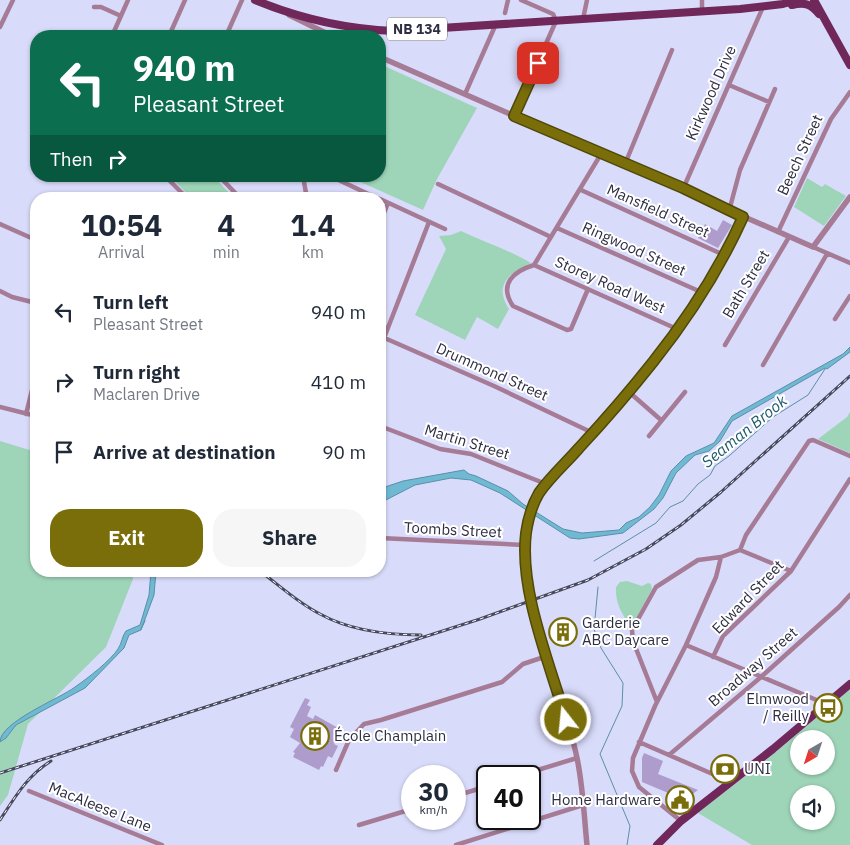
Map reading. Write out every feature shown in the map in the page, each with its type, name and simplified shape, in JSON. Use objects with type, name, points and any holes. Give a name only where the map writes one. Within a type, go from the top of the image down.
[{"type":"main road","name":"NB 134","points":[[255,0],[280,10],[321,22],[382,30]]},
{"type":"main road","name":"NB 134","points":[[386,30],[702,12],[763,7],[797,0]]},
{"type":"main road","points":[[814,0],[850,65]]},
{"type":"main road","points":[[786,2],[789,6],[802,3],[810,5],[825,21]]},
{"type":"main road","points":[[657,845],[681,821],[850,684]]},
{"type":"street","points":[[0,27],[13,0]]},
{"type":"street","points":[[115,30],[128,0]]},
{"type":"street","points":[[172,30],[185,0]]},
{"type":"street","points":[[229,30],[242,0]]},
{"type":"street","points":[[505,13],[508,0]]},
{"type":"street","points":[[514,116],[556,21],[553,14],[521,0]]},
{"type":"street","points":[[583,19],[587,0]]},
{"type":"street","points":[[702,0],[702,12]]},
{"type":"street","points":[[94,7],[101,7],[121,16]]},
{"type":"street","name":"Kirkwood Drive","points":[[683,188],[763,7]]},
{"type":"street","points":[[280,10],[320,30]]},
{"type":"street","points":[[465,94],[496,24]]},
{"type":"street","points":[[625,164],[672,50]]},
{"type":"street","points":[[386,60],[683,188],[729,211],[850,263]]},
{"type":"street","points":[[729,84],[769,102]]},
{"type":"street","points":[[729,211],[740,170],[775,89]]},
{"type":"street","name":"Beech Street","points":[[778,232],[831,119],[850,92]]},
{"type":"street","points":[[588,289],[571,329],[567,330],[513,306],[508,300],[507,290],[514,274],[534,264],[581,190],[601,154]]},
{"type":"street","points":[[171,182],[181,192]]},
{"type":"street","points":[[225,182],[234,192]]},
{"type":"street","points":[[343,182],[365,192]]},
{"type":"street","points":[[438,184],[551,237]]},
{"type":"street","name":"Mansfield Street","points":[[581,190],[724,255]]},
{"type":"street","points":[[813,248],[850,197]]},
{"type":"street","points":[[386,208],[388,203],[445,229]]},
{"type":"street","points":[[587,845],[578,758],[529,593],[525,546],[528,520],[536,499],[546,484],[628,392],[677,328],[724,255],[743,217]]},
{"type":"street","points":[[386,327],[429,222]]},
{"type":"street","points":[[0,224],[30,237]]},
{"type":"street","name":"Ringwood Street","points":[[557,228],[701,292]]},
{"type":"street","name":"Bath Street","points":[[724,345],[789,237]]},
{"type":"street","points":[[763,365],[827,254]]},
{"type":"street","name":"Storey Road West","points":[[534,264],[677,328]]},
{"type":"street","points":[[0,291],[12,297],[30,302]]},
{"type":"street","points":[[835,319],[850,296]]},
{"type":"street","name":"Drummond Street","points":[[386,339],[494,386],[592,433]]},
{"type":"street","points":[[628,392],[662,420]]},
{"type":"street","points":[[649,436],[684,392]]},
{"type":"street","points":[[26,414],[30,398]]},
{"type":"street","points":[[0,407],[30,415]]},
{"type":"street","name":"Martin Street","points":[[386,428],[440,449],[472,454],[546,484]]},
{"type":"street","points":[[740,550],[746,535],[809,441],[813,440],[850,456]]},
{"type":"street","name":"Edward Street","points":[[713,657],[723,636],[791,572],[850,479]]},
{"type":"street","name":"Toombs Street","points":[[386,538],[525,546]]},
{"type":"street","points":[[657,702],[633,641],[632,630],[656,587],[698,560],[740,550],[791,572]]},
{"type":"street","points":[[681,821],[639,787],[632,771],[633,758],[657,702],[686,645],[716,577],[721,556]]},
{"type":"street","name":"Broadway Street","points":[[669,755],[761,677],[850,595]]},
{"type":"street","points":[[686,645],[826,704]]},
{"type":"street","points":[[336,770],[349,740],[364,724],[502,682],[523,664],[547,656]]},
{"type":"street","points":[[639,742],[731,782]]},
{"type":"street","points":[[541,769],[578,758]]},
{"type":"street","name":"MacAleese Lane","points":[[29,791],[162,845]]},
{"type":"street","points":[[456,845],[583,805]]},
{"type":"street","points":[[359,825],[401,812]]},
{"type":"green space","points":[[386,67],[477,108],[437,179],[423,210],[360,182],[386,182]]},
{"type":"green space","points":[[807,178],[822,187],[825,184],[846,196],[824,226],[794,207]]},
{"type":"green space","points":[[176,182],[219,182],[228,192],[185,192]]},
{"type":"green space","points":[[461,231],[531,263],[511,275],[503,286],[504,300],[509,309],[498,329],[477,317],[465,340],[415,315],[446,249],[439,236],[451,235]]},
{"type":"green space","points":[[850,412],[850,453],[818,439],[847,417]]},
{"type":"green space","points":[[0,441],[30,450],[30,577],[133,577],[133,579],[106,647],[28,724],[8,795],[0,806]]},
{"type":"green space","points":[[627,581],[642,586],[648,583],[651,584],[652,589],[634,622],[629,624],[619,607],[616,597],[616,587],[620,582]]},
{"type":"green space","points":[[850,689],[850,845],[752,845],[698,813],[790,740],[790,775],[835,775],[835,730],[802,730]]},
{"type":"water","points":[[850,347],[850,352],[827,369],[825,368],[732,421],[720,441],[709,451],[695,455],[676,473],[663,498],[654,509],[623,533],[579,539],[570,538],[500,493],[471,480],[451,478],[415,485],[386,500],[386,487],[403,481],[464,470],[508,491],[523,504],[563,529],[582,533],[619,530],[650,507],[659,495],[671,471],[686,456],[714,443],[732,416],[843,354]]},
{"type":"water","points":[[150,577],[156,577],[154,595],[141,630],[129,635],[124,648],[85,688],[16,725],[6,738],[0,742],[3,734],[9,727],[67,692],[110,659],[118,649],[126,631],[140,625],[149,595]]},
{"type":"building","points":[[723,220],[732,225],[718,248],[698,238],[705,224],[717,231]]},
{"type":"building","name":"Garderie ABC Daycare","points":[[565,620],[569,636],[561,639],[556,622]]},
{"type":"building","name":"École Champlain","points":[[305,698],[310,700],[307,705],[311,707],[307,716],[313,719],[315,715],[340,729],[338,733],[340,734],[334,744],[338,746],[332,758],[328,756],[323,767],[321,766],[319,770],[293,757],[295,753],[293,752],[300,743],[290,737],[294,729],[290,727]]},
{"type":"building","name":"Home Hardware","points":[[644,753],[663,761],[658,774],[698,790],[679,804],[673,795],[642,782],[642,758]]},
{"type":"waterway","name":"Seaman Brook","points":[[594,561],[656,523],[670,507],[683,501],[698,484],[710,475],[715,466],[773,417],[808,395],[825,369]]},
{"type":"waterway","name":"Seaman Brook","points":[[598,587],[594,629],[601,648],[623,683],[622,706],[600,754],[630,826],[627,845]]},
{"type":"waterway","points":[[141,629],[145,621]]},
{"type":"railway","points":[[0,773],[480,619],[588,580],[646,549],[681,525],[721,492],[850,376]]},
{"type":"railway","points":[[268,577],[304,605],[343,624],[395,634],[421,635]]},
{"type":"railway","points":[[0,820],[28,780],[51,761]]},
{"type":"place","name":"Garderie ABC Daycare","points":[[563,632]]},
{"type":"place","name":"Elmwood / Reilly","points":[[828,708]]},
{"type":"place","name":"École Champlain","points":[[315,736]]},
{"type":"place","name":"UNI","points":[[725,769]]},
{"type":"place","name":"Home Hardware","points":[[680,800]]},
{"type":"route","points":[[538,63],[514,116],[683,188],[743,217],[732,242],[713,273],[655,360],[585,442],[546,484],[528,520],[525,546],[529,593],[566,720]]}]
